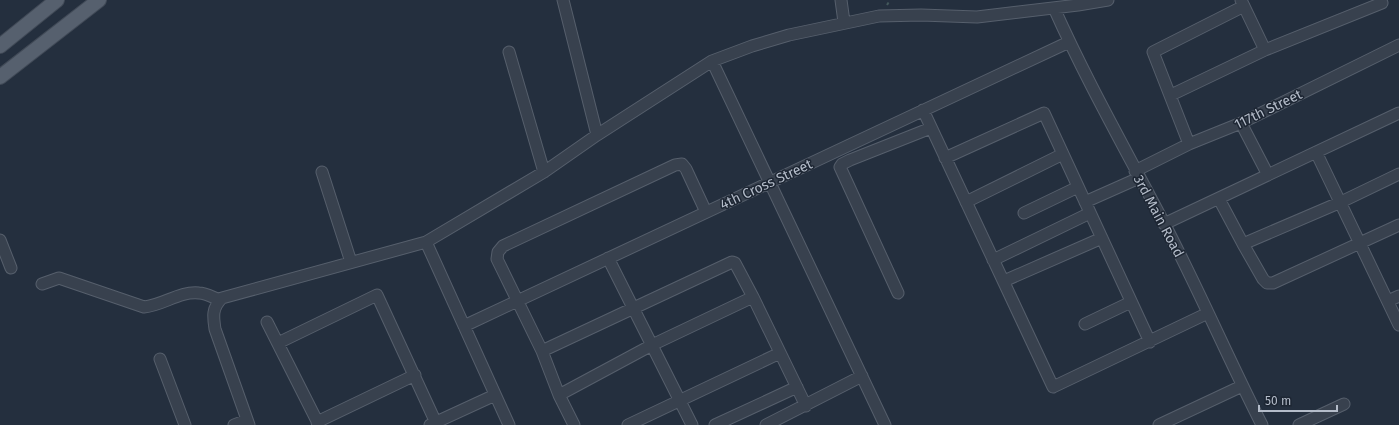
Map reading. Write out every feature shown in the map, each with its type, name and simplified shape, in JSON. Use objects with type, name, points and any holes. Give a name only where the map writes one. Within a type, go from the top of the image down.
[{"type":"main road","points":[[0,46],[57,0]]},
{"type":"main road","points":[[0,77],[99,0]]},
{"type":"street","points":[[563,0],[597,135]]},
{"type":"street","points":[[840,0],[844,22]]},
{"type":"street","points":[[234,425],[248,423],[215,329],[213,315],[216,305],[220,300],[240,292],[426,242],[544,172],[597,135],[712,61],[789,34],[844,22],[886,16],[920,14],[977,17],[1047,5],[1108,0]]},
{"type":"street","points":[[1189,144],[1153,52],[1243,3],[1265,50]]},
{"type":"street","points":[[1171,95],[1265,50],[1382,3]]},
{"type":"street","name":"3rd Main Road","points":[[1047,5],[1069,42],[1164,224],[1262,425]]},
{"type":"street","name":"4th Cross Street","points":[[464,326],[1069,42]]},
{"type":"street","name":"117th Street","points":[[1085,202],[1189,144],[1241,123],[1399,45]]},
{"type":"street","points":[[509,52],[544,172]]},
{"type":"street","points":[[712,61],[885,425]]},
{"type":"street","points":[[923,110],[1053,387],[1208,313]]},
{"type":"street","points":[[1164,224],[1399,113]]},
{"type":"street","points":[[945,158],[1044,114],[1150,342]]},
{"type":"street","points":[[1241,123],[1268,175]]},
{"type":"street","points":[[898,293],[840,167],[842,164],[850,160],[931,128]]},
{"type":"street","points":[[1316,152],[1399,325]]},
{"type":"street","points":[[966,202],[1063,154]]},
{"type":"street","points":[[574,425],[558,395],[542,351],[516,301],[497,259],[498,252],[503,246],[667,169],[682,164],[686,169],[706,212]]},
{"type":"street","points":[[322,172],[351,262]]},
{"type":"street","points":[[1243,244],[1341,202],[1399,174]]},
{"type":"street","points":[[1024,213],[1078,187]]},
{"type":"street","points":[[1219,199],[1262,279],[1267,283],[1294,274],[1399,225]]},
{"type":"street","points":[[993,260],[1090,213]]},
{"type":"street","points":[[1004,281],[1102,238]]},
{"type":"street","points":[[0,240],[11,268]]},
{"type":"street","points":[[426,242],[509,425]]},
{"type":"street","points":[[608,258],[692,425]]},
{"type":"street","points":[[542,351],[732,262],[735,263],[753,297],[806,406]]},
{"type":"street","points":[[42,284],[59,278],[144,307],[156,306],[182,294],[200,293],[220,300]]},
{"type":"street","points":[[278,343],[377,295],[415,375],[434,424],[495,395]]},
{"type":"street","points":[[1388,301],[1399,296]]},
{"type":"street","points":[[558,395],[652,345],[753,297]]},
{"type":"street","points":[[1085,324],[1131,302]]},
{"type":"street","points":[[267,322],[318,423],[415,375]]},
{"type":"street","points":[[628,425],[780,353]]},
{"type":"street","points":[[160,359],[185,425]]},
{"type":"street","points":[[766,425],[806,406],[862,376]]},
{"type":"street","points":[[1159,425],[1242,386]]},
{"type":"street","points":[[715,425],[797,387]]},
{"type":"street","points":[[1299,425],[1344,404]]}]
